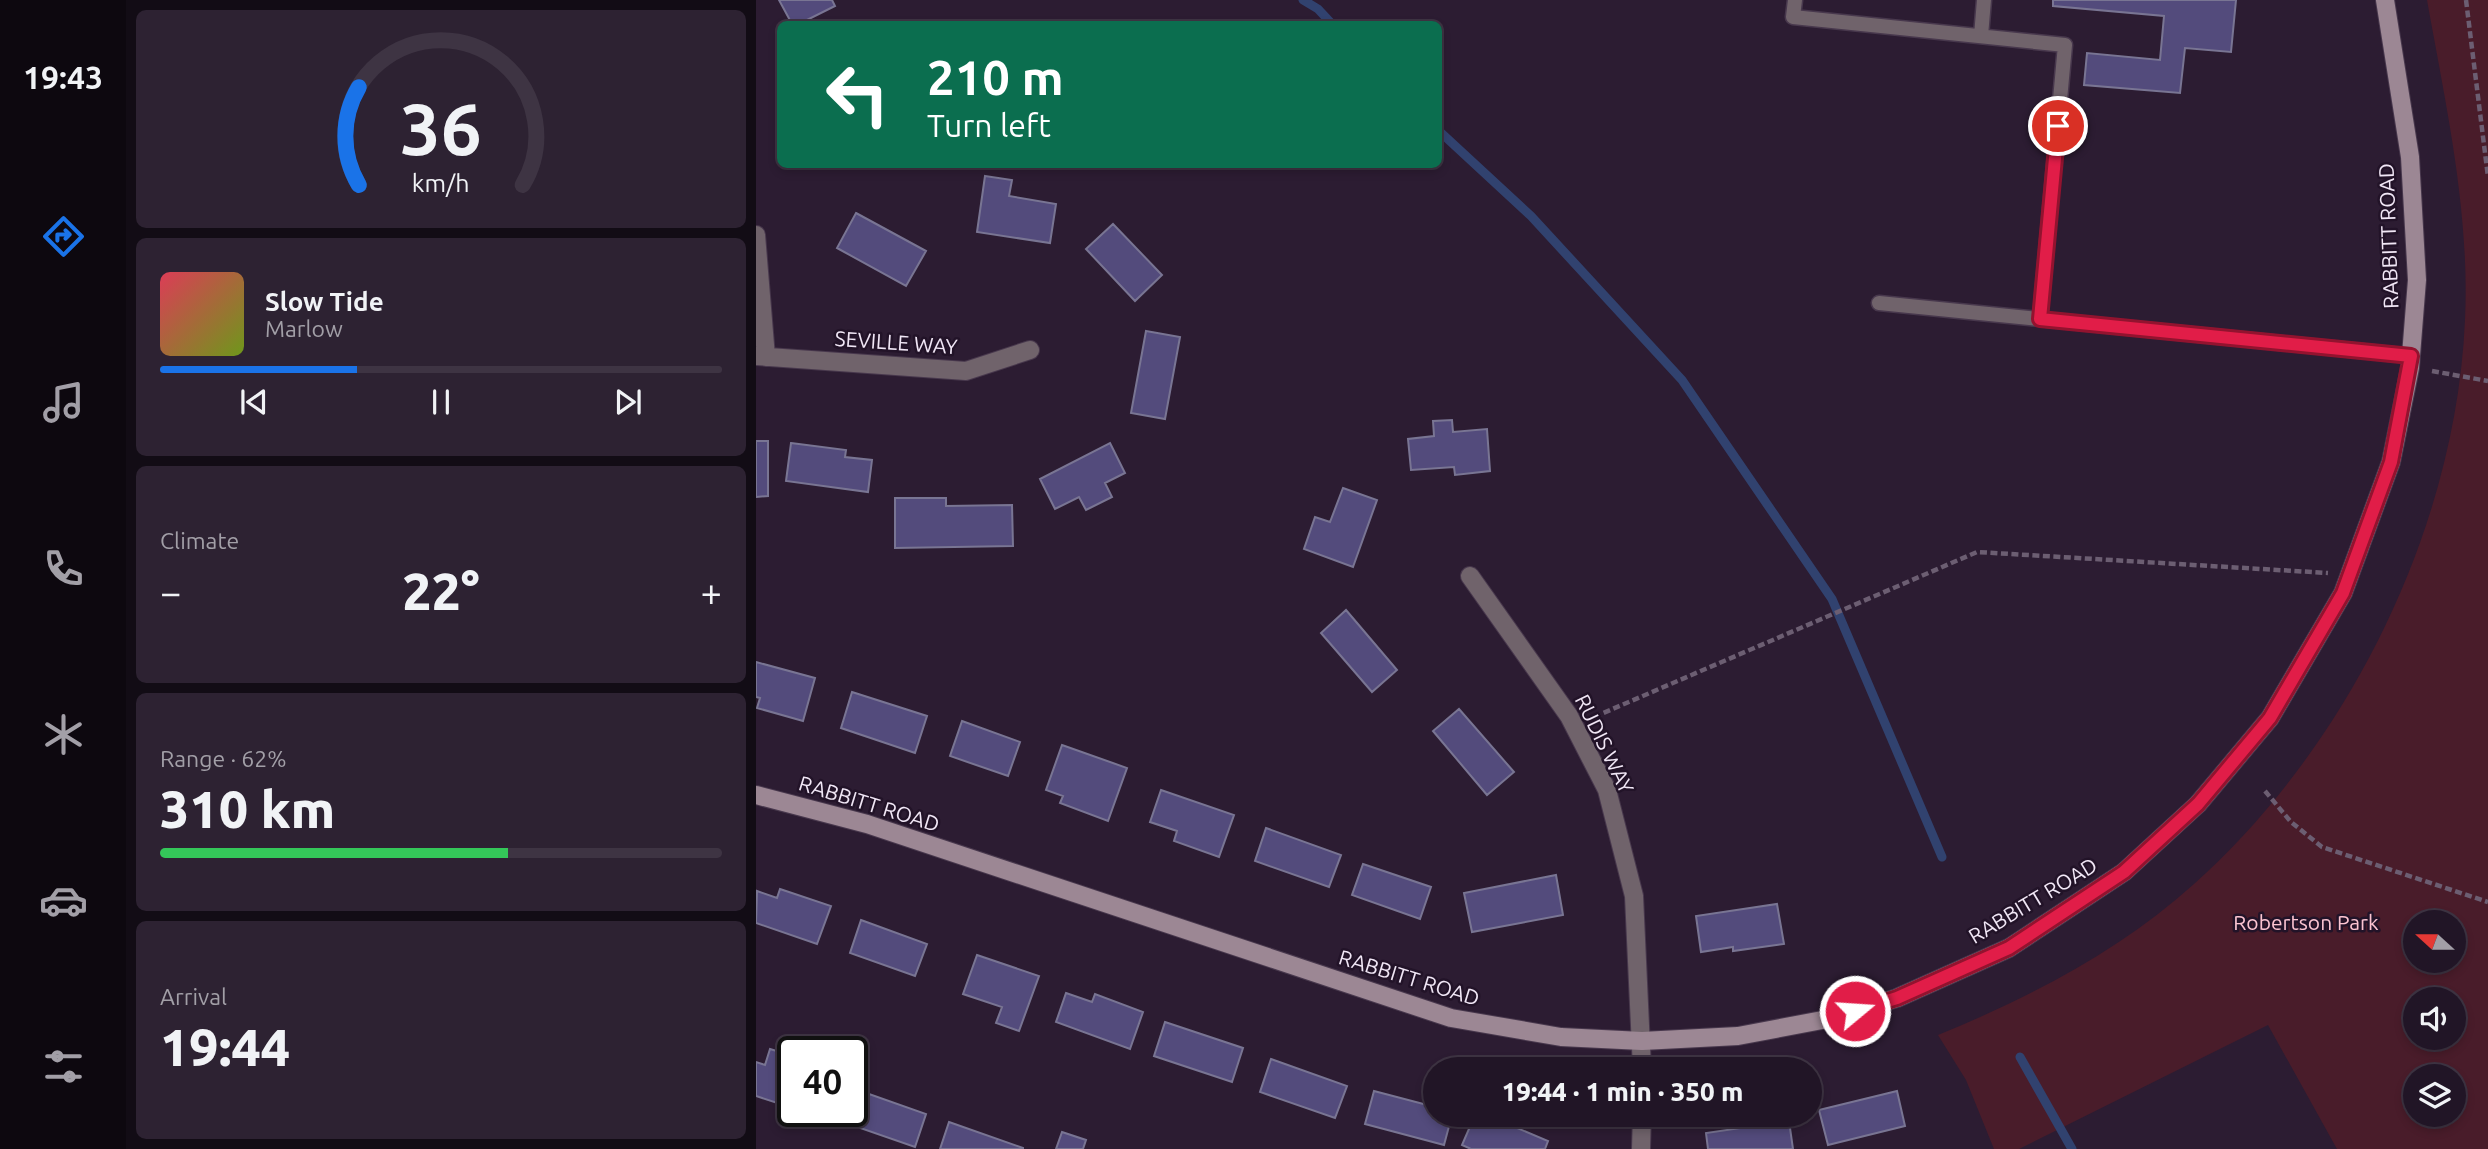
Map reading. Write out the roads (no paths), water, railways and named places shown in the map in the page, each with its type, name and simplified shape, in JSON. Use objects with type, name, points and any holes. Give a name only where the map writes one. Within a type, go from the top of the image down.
[{"type":"street","name":"RABBITT ROAD","points":[[756,795],[867,824],[1451,1018],[1561,1037],[1642,1041],[1738,1035],[1833,1018],[1897,998],[2009,948],[2124,872],[2198,804],[2270,718],[2343,593],[2391,462],[2411,362],[2417,280],[2410,157],[2385,0]]},
{"type":"street","points":[[756,235],[761,356]]},
{"type":"street","name":"SEVILLE WAY","points":[[761,356],[966,371],[1030,350]]},
{"type":"street","name":"RUDIS WAY","points":[[1471,576],[1574,726],[1607,790],[1634,896],[1642,1057]]},
{"type":"street","points":[[1641,1149],[1642,1127]]},
{"type":"lane","points":[[1795,0],[1793,18],[2065,45],[2040,319]]},
{"type":"lane","points":[[1981,36],[1984,0]]},
{"type":"lane","points":[[1879,303],[2411,362]]},
{"type":"waterway","points":[[1303,0],[1318,9],[1329,21]]},
{"type":"waterway","points":[[1442,134],[1531,216],[1682,380],[1832,599],[1942,857]]},
{"type":"waterway","points":[[2020,1057],[2072,1149]]},
{"type":"park label","name":"Robertson Park","points":[[2306,923]]}]
